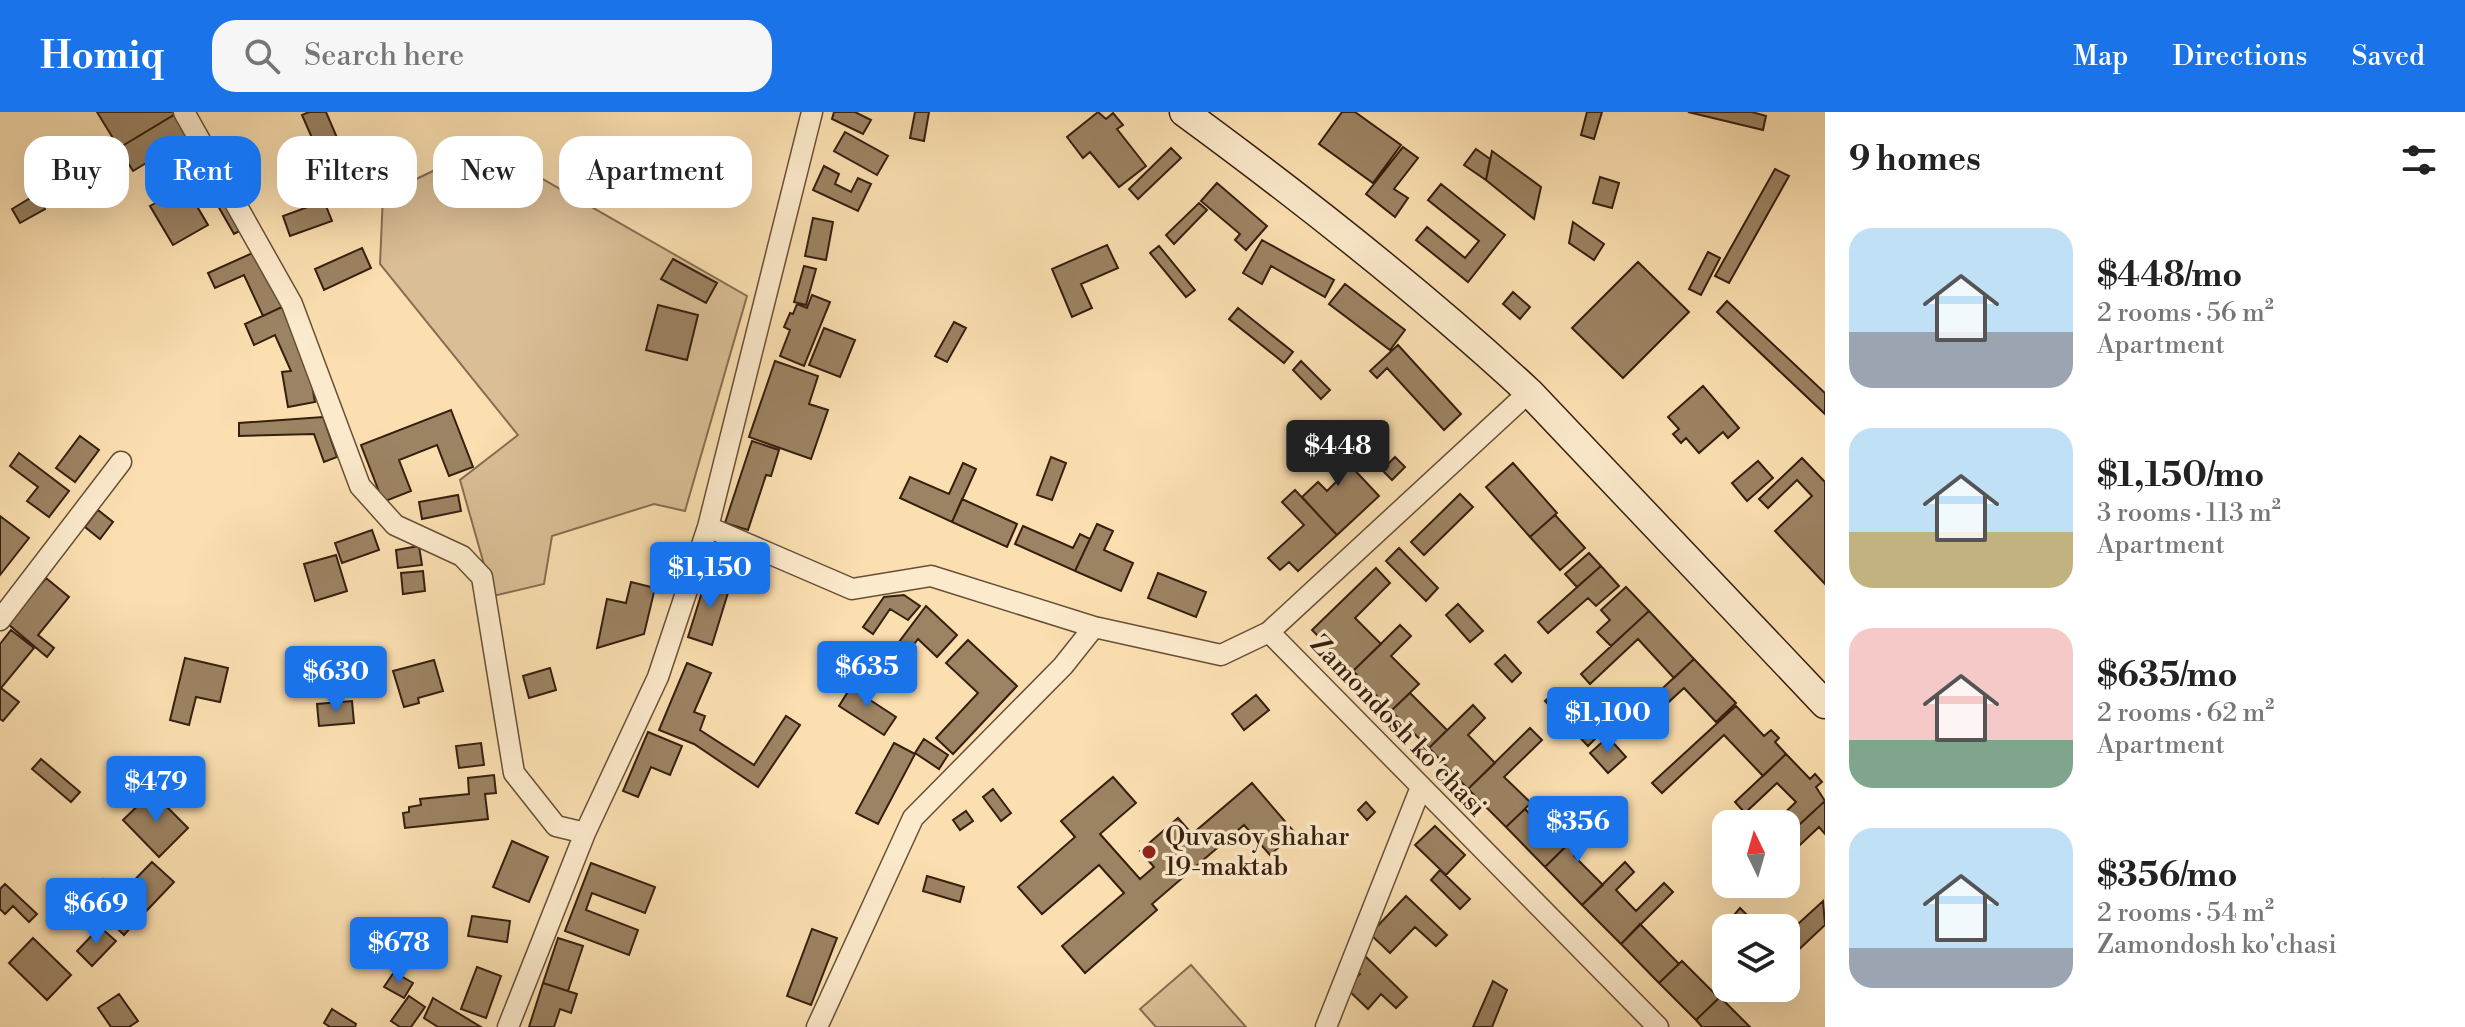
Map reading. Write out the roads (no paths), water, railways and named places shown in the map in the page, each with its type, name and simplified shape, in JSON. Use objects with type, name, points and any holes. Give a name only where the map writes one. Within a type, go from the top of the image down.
[{"type":"main road","points":[[1184,112],[1367,251],[1529,392],[1825,704]]},
{"type":"street","points":[[184,112],[292,304],[360,486],[395,525],[462,556],[482,577],[514,773],[556,826],[585,833]]},
{"type":"street","points":[[508,1027],[585,833],[658,677],[708,527],[812,112]]},
{"type":"street","points":[[708,527],[852,589],[931,576],[1094,627],[1221,655],[1269,632],[1529,392]]},
{"type":"street","points":[[0,620],[121,462]]},
{"type":"street","points":[[817,1027],[913,818],[1063,666],[1094,627]]},
{"type":"street","name":"Zamondosh ko'chasi","points":[[1269,632],[1658,1027]]},
{"type":"street","points":[[1326,1027],[1421,787]]},
{"type":"place","name":"Quvasoy shahar 19-maktab","points":[[1149,852]]}]
